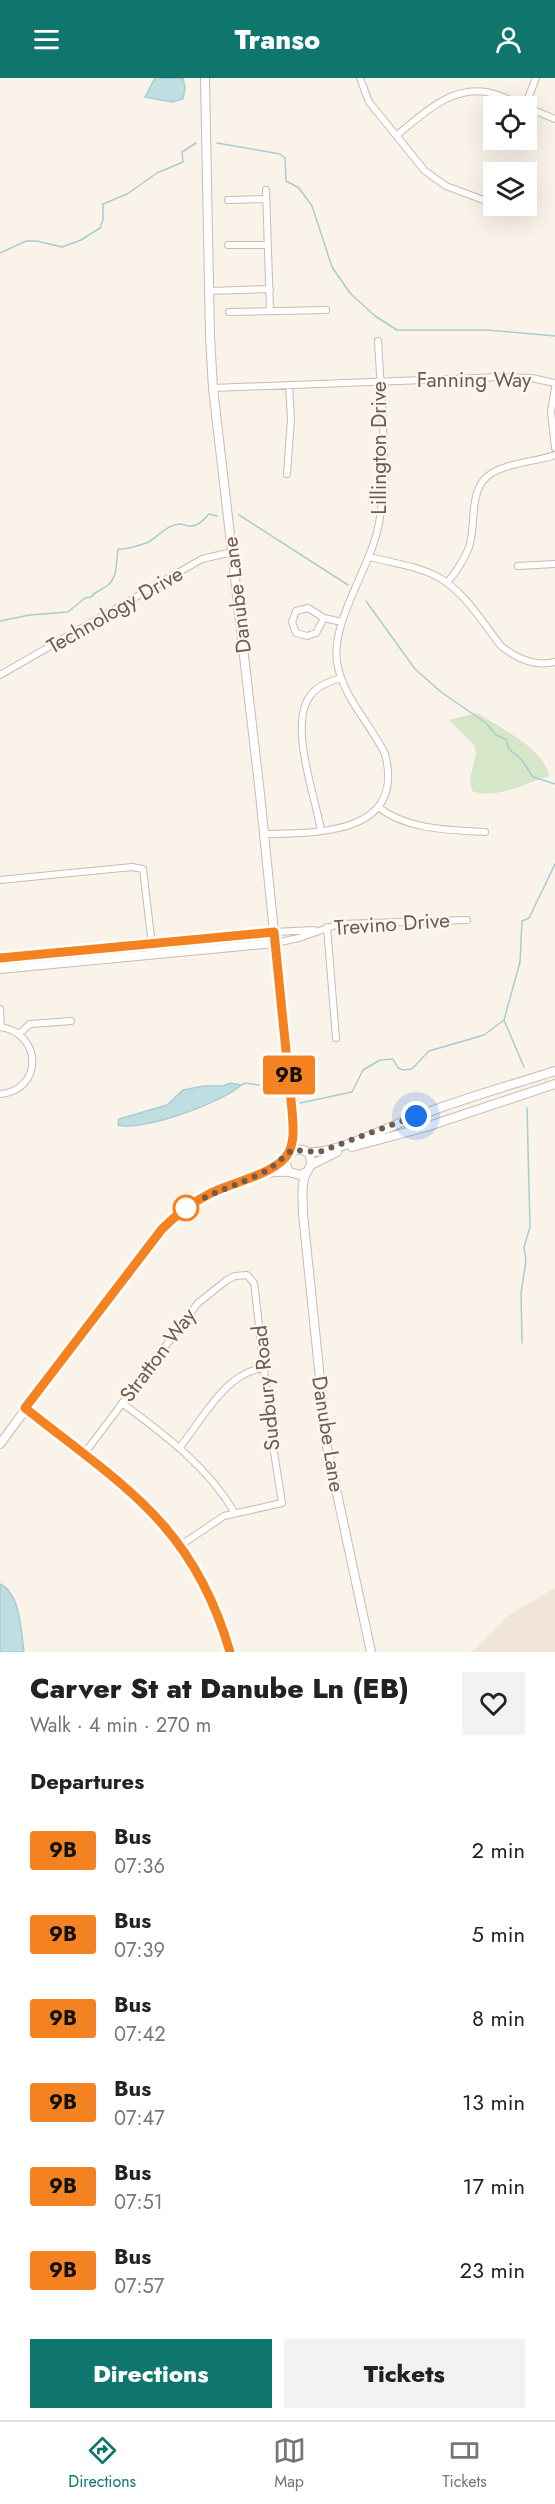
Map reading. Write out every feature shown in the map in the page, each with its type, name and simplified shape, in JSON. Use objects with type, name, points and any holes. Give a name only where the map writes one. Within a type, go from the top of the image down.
[{"type":"street","name":"Danube Lane","points":[[205,78],[213,388],[264,834],[292,1110],[292,1138],[287,1155]]},
{"type":"street","points":[[360,78],[369,102],[436,181],[483,200]]},
{"type":"street","points":[[530,96],[536,78]]},
{"type":"street","points":[[397,135],[447,97],[465,92],[487,92],[497,96]]},
{"type":"street","points":[[537,112],[555,119]]},
{"type":"street","points":[[266,190],[270,311]]},
{"type":"street","points":[[228,200],[266,199]]},
{"type":"street","points":[[228,245],[268,244]]},
{"type":"street","points":[[209,291],[270,289]]},
{"type":"street","points":[[229,312],[326,310]]},
{"type":"street","name":"Lillington Drive","points":[[378,341],[382,496],[379,525],[370,557],[342,621],[336,650],[341,678],[348,693],[385,754],[387,787],[378,807]]},
{"type":"street","name":"Fanning Way","points":[[213,388],[502,376],[532,378],[555,385]]},
{"type":"street","points":[[288,474],[291,419],[289,385]]},
{"type":"street","points":[[555,385],[551,412],[555,448]]},
{"type":"street","points":[[447,583],[464,558],[470,544],[474,504],[484,479],[503,468],[555,455]]},
{"type":"street","name":"Technology Drive","points":[[0,675],[202,559],[232,552]]},
{"type":"street","points":[[370,557],[429,573],[447,583],[466,601],[501,646],[524,659],[541,664],[555,663]]},
{"type":"street","points":[[518,566],[555,564]]},
{"type":"street","points":[[324,618],[320,628],[312,635],[302,636],[293,628],[292,617],[301,608],[312,609],[324,618],[342,621]]},
{"type":"street","points":[[321,831],[317,809],[309,787],[302,716],[310,695],[327,683],[341,678]]},
{"type":"street","points":[[264,834],[321,831],[356,824],[378,807],[397,818],[418,824],[485,832]]},
{"type":"street","points":[[0,880],[132,867],[143,868],[153,954]]},
{"type":"street","name":"Trevino Drive","points":[[275,943],[299,938],[327,927],[362,922],[467,920]]},
{"type":"street","points":[[327,927],[336,1038]]},
{"type":"street","name":"Trevino Drive","points":[[274,932],[317,930]]},
{"type":"street","points":[[0,958],[274,932]]},
{"type":"street","points":[[0,969],[275,943]]},
{"type":"street","points":[[0,1010],[1,1027],[20,1034],[32,1053],[32,1068],[25,1082],[19,1087],[0,1094]]},
{"type":"street","points":[[20,1034],[30,1024],[70,1021]]},
{"type":"street","points":[[0,1444],[162,1229],[201,1198],[257,1175],[295,1149],[319,1152],[416,1116],[555,1071]]},
{"type":"street","points":[[257,1175],[291,1173],[300,1175],[308,1168],[338,1152],[426,1127],[555,1084]]},
{"type":"street","name":"Danube Lane","points":[[292,1110],[305,1151]]},
{"type":"street","points":[[305,1151],[308,1168]]},
{"type":"street","points":[[287,1155],[285,1165],[291,1173]]},
{"type":"street","name":"Danube Lane","points":[[308,1168],[303,1186],[303,1214],[328,1455],[371,1652]]},
{"type":"street","name":"Danube Lane","points":[[291,1173],[303,1214]]},
{"type":"street","name":"Sudbury Road","points":[[234,1513],[282,1503],[274,1457],[254,1283],[247,1275]]},
{"type":"street","name":"Stratton Way","points":[[84,1454],[198,1303],[227,1280],[235,1276],[247,1275]]},
{"type":"street","points":[[180,1447],[228,1387],[249,1371],[263,1368]]},
{"type":"street","points":[[122,1403],[180,1447],[216,1485],[234,1513],[218,1519],[181,1545]]},
{"type":"street","points":[[25,1408],[132,1492],[165,1525],[181,1545],[210,1595],[230,1652]]},
{"type":"shaded area","points":[[555,1588],[555,1652],[468,1652],[472,1651],[506,1617]]},
{"type":"green space","points":[[477,713],[530,748],[546,766],[549,776],[501,792],[472,791],[470,779],[476,754],[474,745],[449,720]]},
{"type":"water","points":[[155,78],[183,78],[185,88],[183,99],[172,102],[145,97]]},
{"type":"water","points":[[230,1083],[241,1085],[201,1107],[145,1124],[118,1125],[119,1119],[167,1105],[183,1090],[204,1086],[223,1086]]},
{"type":"water","points":[[0,1584],[7,1589],[16,1605],[24,1652],[0,1652]]},
{"type":"waterway","points":[[0,253],[26,241],[37,241],[62,247],[81,240],[100,228],[103,220],[103,204],[127,194],[157,173],[183,162],[182,152],[196,143]]},
{"type":"waterway","points":[[217,143],[280,154],[285,158],[286,181],[299,188],[312,206],[332,267],[350,293],[375,316],[397,330],[487,330],[555,336]]},
{"type":"waterway","points":[[0,621],[30,615],[68,612],[111,582],[116,569],[118,549],[146,543],[175,525],[192,526],[200,523],[209,514],[217,516]]},
{"type":"waterway","points":[[239,515],[348,585]]},
{"type":"waterway","points":[[366,601],[415,669],[441,692],[486,723],[496,735],[506,739],[509,749],[521,759],[533,777],[555,784]]},
{"type":"waterway","points":[[524,1067],[504,1020],[520,962],[522,921],[529,918],[555,864]]},
{"type":"waterway","points":[[300,1103],[352,1092],[363,1070],[380,1060],[393,1059],[398,1068],[412,1069],[429,1051],[484,1035],[504,1020]]},
{"type":"waterway","points":[[241,1085],[246,1083],[277,1088]]},
{"type":"waterway","points":[[522,1343],[521,1293],[526,1261],[524,1247],[530,1227],[527,1108]]},
{"type":"bus line","name":"9B","points":[[0,958],[274,932],[292,1110],[292,1138],[289,1153],[257,1175],[201,1198],[162,1229],[25,1408],[132,1492],[165,1525],[201,1576],[217,1611],[230,1652]]},
{"type":"route","points":[[186,1208],[224,1187],[257,1175],[286,1157],[292,1150],[319,1152],[416,1116]]}]
